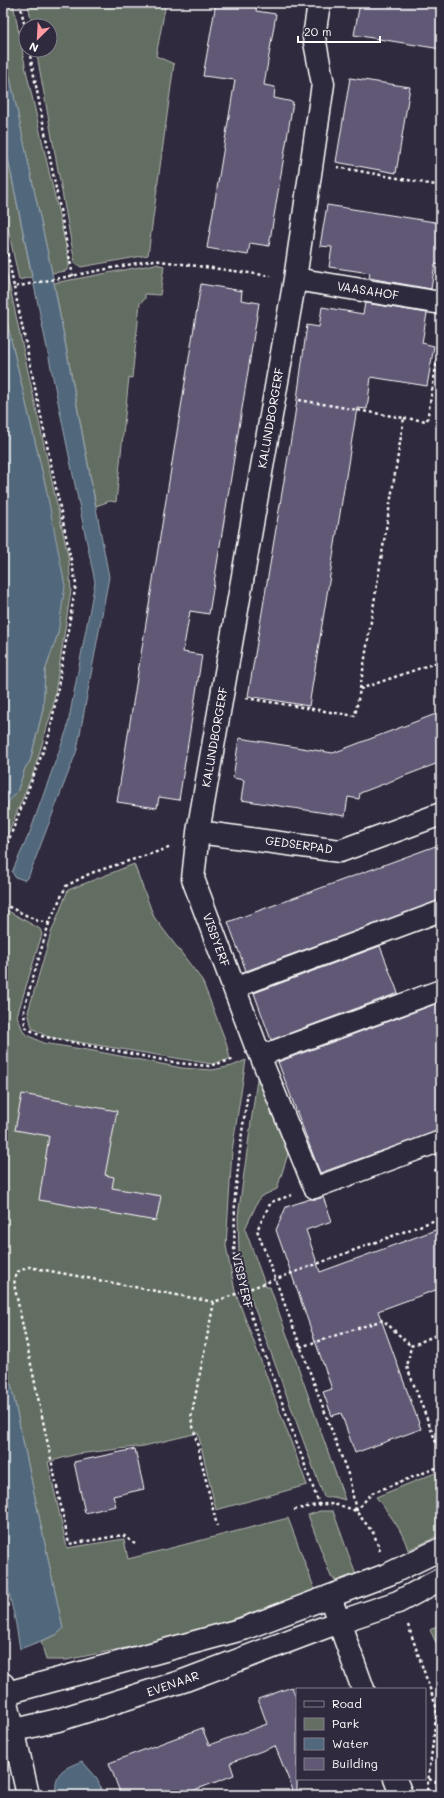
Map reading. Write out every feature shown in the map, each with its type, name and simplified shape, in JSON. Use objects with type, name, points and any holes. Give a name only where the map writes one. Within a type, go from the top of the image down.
[{"type":"street","name":"KALUNDBORGERF","points":[[198,835],[295,279],[323,84],[314,37],[320,3]]},
{"type":"street","name":"VAASAHOF","points":[[295,279],[441,303]]},
{"type":"street","name":"GEDSERPAD","points":[[198,835],[340,851],[441,814]]},
{"type":"street","name":"VISBYERF","points":[[198,835],[193,879],[258,1051],[314,1188]]},
{"type":"street","points":[[234,988],[441,911]]},
{"type":"street","points":[[258,1051],[441,990]]},
{"type":"street","points":[[314,1188],[441,1141]]},
{"type":"street","points":[[28,1795],[8,1732],[4,1690],[198,1642],[243,1629],[389,1574],[441,1549]]},
{"type":"street","name":"EVENAAR","points":[[8,1732],[58,1720],[183,1681],[339,1622],[398,1602],[441,1579]]},
{"type":"street","points":[[330,1597],[363,1688]]},
{"type":"path","points":[[20,3],[23,18]]},
{"type":"path","points":[[31,58],[73,276]]},
{"type":"path","points":[[312,162],[441,186]]},
{"type":"path","points":[[3,230],[76,584],[50,733],[3,855]]},
{"type":"path","points":[[14,287],[153,260],[295,279]]},
{"type":"path","points":[[274,396],[427,422],[441,336]]},
{"type":"path","points":[[222,694],[355,716],[404,418]]},
{"type":"path","points":[[360,689],[441,661]]},
{"type":"path","points":[[198,835],[91,873],[66,886],[49,923],[24,1009],[25,1027],[41,1036],[178,1063],[209,1066],[258,1051]]},
{"type":"path","points":[[3,904],[38,921],[49,923]]},
{"type":"path","name":"VISBYERF","points":[[249,1085],[235,1196],[234,1258],[243,1291],[319,1504]]},
{"type":"path","points":[[314,1188],[271,1202],[257,1230],[349,1478],[356,1511]]},
{"type":"path","points":[[135,1544],[123,1535],[69,1544],[14,1284],[17,1272],[29,1268],[214,1302],[441,1218]]},
{"type":"path","points":[[214,1302],[191,1418],[217,1526]]},
{"type":"path","points":[[300,1347],[383,1320],[411,1346]]},
{"type":"path","points":[[411,1346],[441,1333]]},
{"type":"path","points":[[411,1346],[407,1367],[441,1455]]},
{"type":"path","points":[[356,1511],[372,1493],[441,1466]]},
{"type":"path","points":[[294,1510],[319,1504],[339,1504],[356,1511]]},
{"type":"path","points":[[406,1619],[437,1709],[427,1795]]},
{"type":"path","points":[[429,1780],[441,1784]]},
{"type":"green space","points":[[3,3],[13,3],[18,29],[18,58],[24,58],[69,259],[69,267],[66,271],[52,273],[3,45]]},
{"type":"green space","points":[[28,3],[166,3],[156,56],[174,64],[148,255],[81,267],[75,263],[37,58],[58,58],[58,18],[31,18]]},
{"type":"green space","points":[[3,134],[32,277],[19,280],[3,205]]},
{"type":"green space","points":[[3,256],[69,560],[71,590],[53,707],[34,771],[3,846],[3,819],[9,800],[17,792],[25,768],[30,761],[43,709],[45,671],[58,633],[46,488],[3,306]]},
{"type":"green space","points":[[156,264],[164,266],[160,295],[145,294],[145,299],[140,303],[132,378],[129,377],[116,502],[110,501],[96,506],[54,283]]},
{"type":"green space","points":[[134,864],[154,917],[202,980],[226,1042],[230,1059],[212,1064],[48,1037],[32,1028],[28,1012],[51,933],[68,890]]},
{"type":"green space","points":[[3,908],[40,929],[42,934],[17,1016],[24,1033],[43,1043],[182,1068],[212,1070],[232,1066],[246,1060],[232,1151],[226,1246],[235,1291],[307,1485],[216,1510],[198,1433],[144,1446],[77,1454],[48,1462],[67,1548],[124,1539],[128,1559],[288,1518],[315,1590],[214,1626],[174,1638],[66,1660],[46,1660],[41,1641],[56,1635],[63,1629],[3,1347]]},
{"type":"green space","points":[[258,1072],[288,1154],[277,1189],[260,1197],[245,1229],[266,1287],[270,1287],[345,1500],[334,1497],[324,1497],[247,1288],[239,1254],[238,1216]]},
{"type":"green space","points":[[435,1473],[441,1477],[441,1533],[408,1550],[399,1528],[376,1497]]},
{"type":"green space","points":[[320,1511],[333,1511],[357,1578],[341,1584],[331,1577],[308,1515]]},
{"type":"green space","points":[[441,1623],[441,1653],[430,1630]]},
{"type":"water","points":[[3,45],[52,273],[109,577],[77,750],[28,878],[24,880],[15,877],[12,872],[30,832],[67,729],[95,582],[3,134]]},
{"type":"water","points":[[3,306],[46,488],[65,586],[58,633],[45,671],[43,709],[30,761],[25,768],[17,792],[9,801],[3,819]]},
{"type":"water","points":[[3,1347],[63,1629],[56,1635],[20,1649],[15,1619],[3,1568]]},
{"type":"water","points":[[82,1761],[97,1778],[103,1795],[56,1795],[56,1781],[61,1772],[69,1766]]},
{"type":"building","points":[[216,3],[257,3],[256,11],[276,14],[264,85],[275,87],[274,98],[293,102],[269,246],[250,243],[248,255],[207,248],[235,80],[203,76]]},
{"type":"building","points":[[360,3],[441,3],[441,49],[354,35]]},
{"type":"building","points":[[350,78],[410,87],[396,173],[336,162]]},
{"type":"building","points":[[327,205],[441,223],[441,265],[435,264],[431,289],[369,278],[370,273],[329,267],[332,247],[320,246]]},
{"type":"building","points":[[201,284],[242,291],[241,300],[259,303],[209,614],[190,611],[183,652],[202,655],[179,800],[159,797],[157,808],[117,802]]},
{"type":"building","points":[[365,303],[427,313],[422,343],[434,346],[427,386],[371,377],[367,409],[357,408],[309,706],[248,696],[294,421],[307,325],[319,327],[322,307],[363,314]]},
{"type":"building","points":[[441,712],[441,762],[360,793],[359,799],[348,797],[345,816],[241,800],[244,780],[233,778],[239,738],[333,753]]},
{"type":"building","points":[[441,844],[441,900],[246,971],[228,922]]},
{"type":"building","points":[[380,946],[398,993],[271,1040],[254,993]]},
{"type":"building","points":[[441,1002],[441,1130],[320,1173],[278,1062]]},
{"type":"building","points":[[22,1094],[117,1111],[105,1175],[114,1177],[112,1188],[161,1196],[156,1221],[39,1200],[49,1136],[15,1130]]},
{"type":"building","points":[[323,1197],[332,1221],[306,1230],[320,1272],[441,1228],[441,1288],[378,1311],[421,1429],[355,1453],[341,1413],[332,1416],[323,1392],[332,1389],[276,1230],[286,1207],[310,1199],[318,1199]]},
{"type":"building","points":[[135,1449],[144,1489],[113,1496],[116,1506],[85,1513],[74,1462]]},
{"type":"building","points":[[292,1687],[296,1697],[297,1795],[295,1795],[275,1746],[230,1763],[234,1775],[182,1795],[121,1795],[109,1763],[202,1728],[209,1745],[267,1724],[258,1699]]}]
